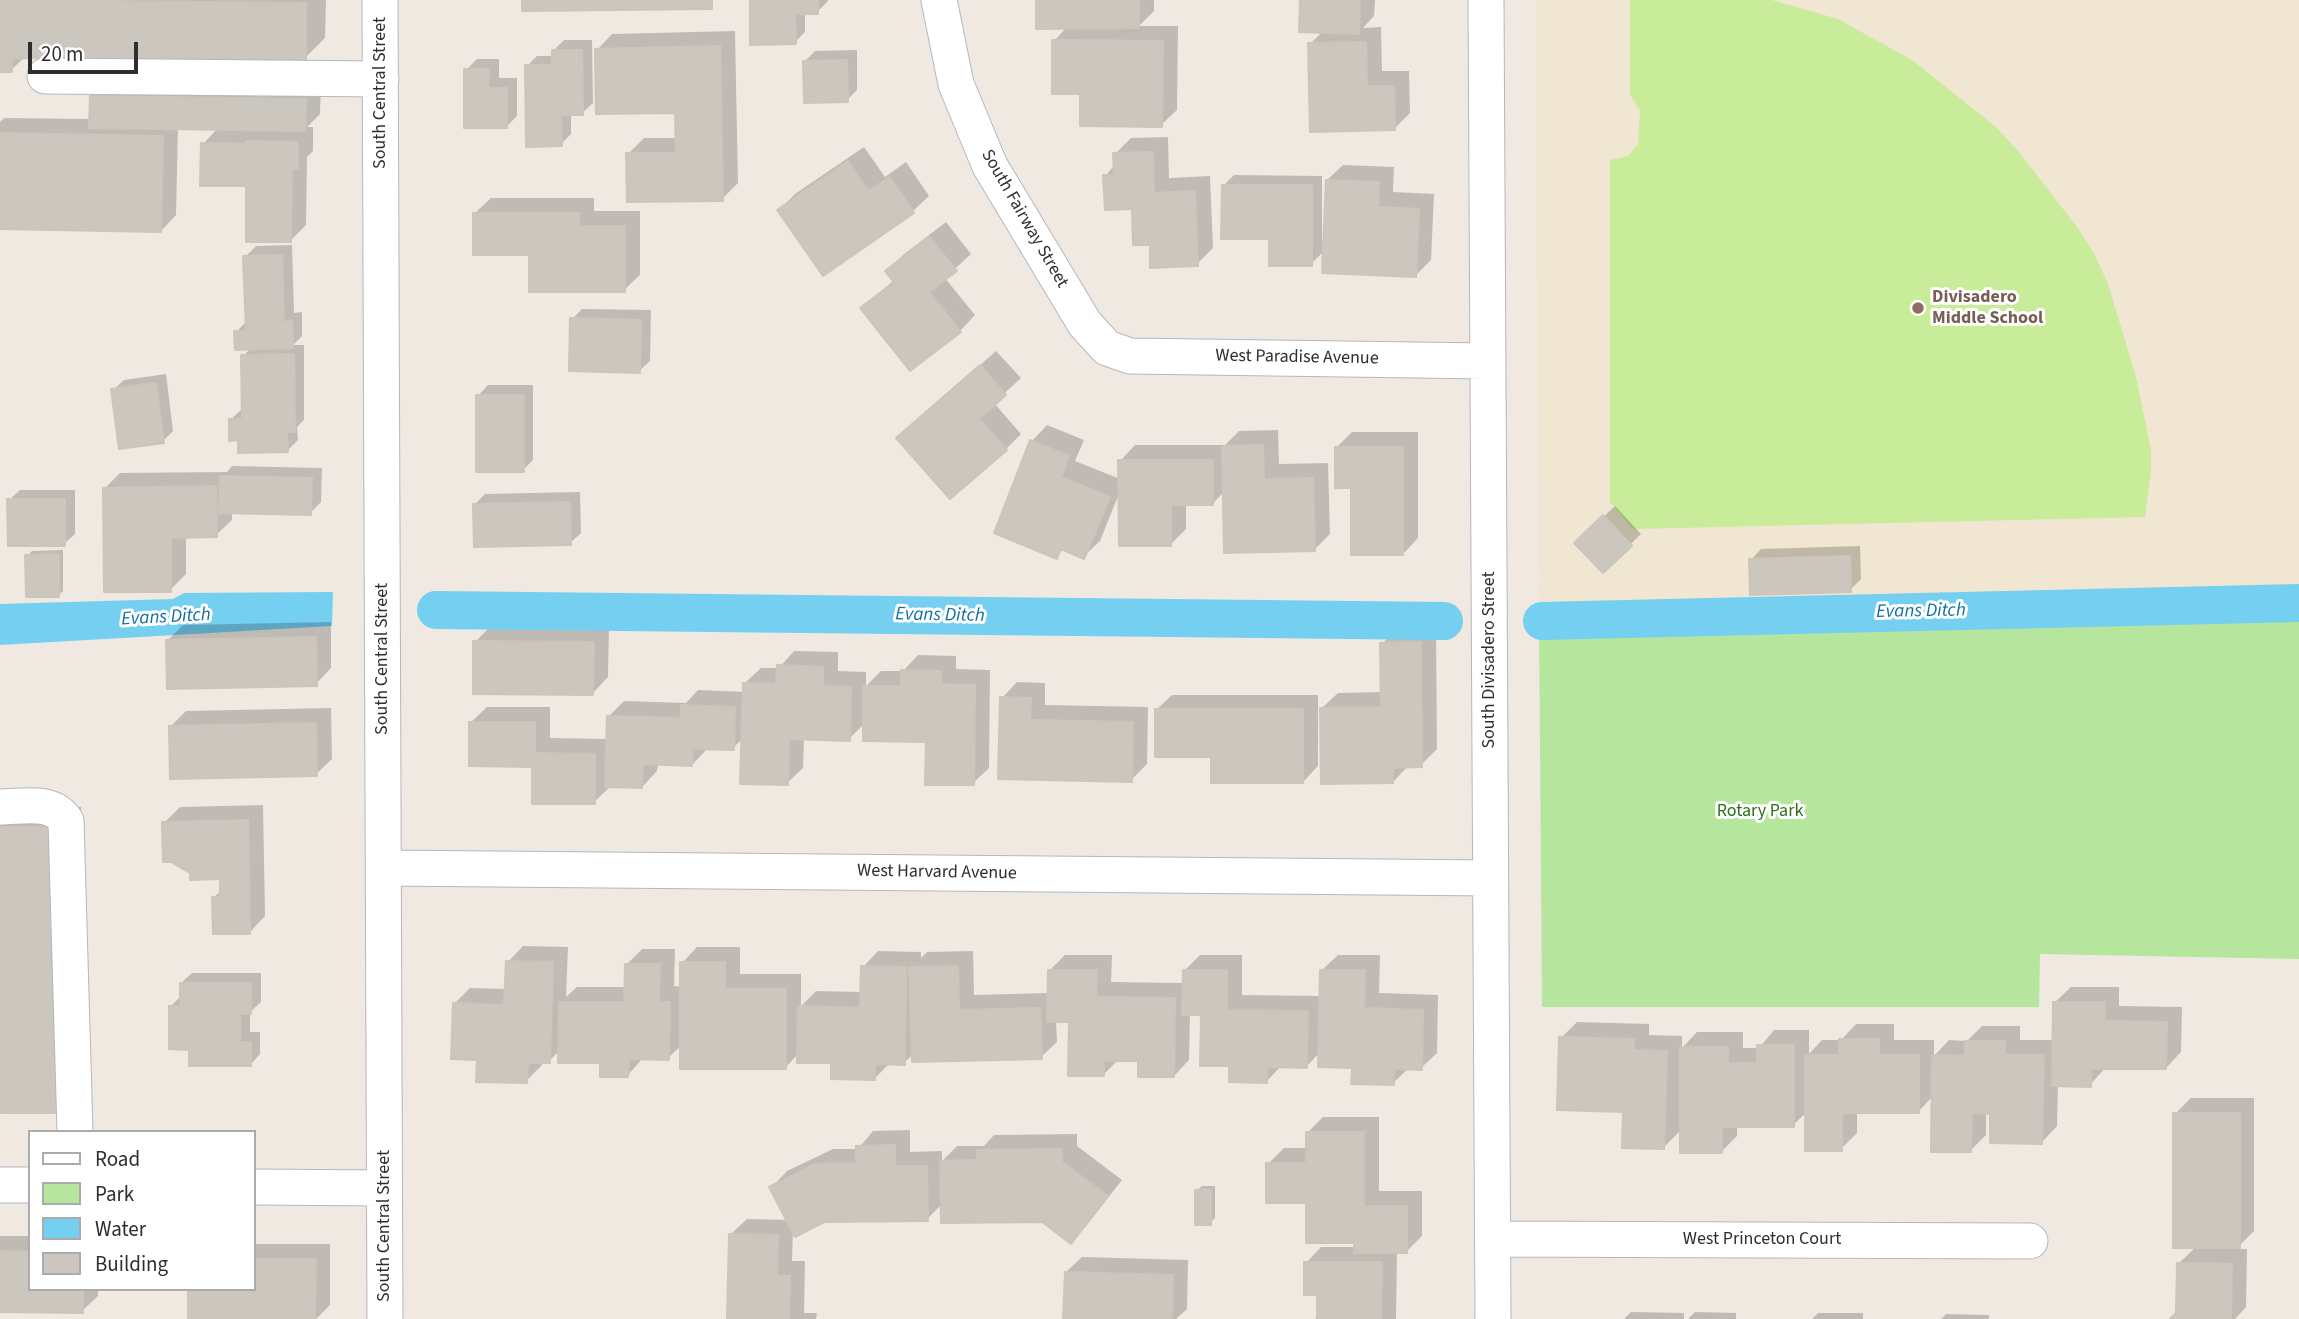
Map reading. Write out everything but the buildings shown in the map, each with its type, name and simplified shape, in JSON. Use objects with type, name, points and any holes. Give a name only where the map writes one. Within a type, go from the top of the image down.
[{"type":"street","name":"South Central Street","points":[[380,0],[385,1319]]},
{"type":"street","name":"South Fairway Street","points":[[939,0],[956,84],[990,166],[1086,324],[1107,348]]},
{"type":"street","name":"South Divisadero Street","points":[[1486,0],[1493,1319]]},
{"type":"street","points":[[45,76],[381,79]]},
{"type":"street","name":"West Paradise Avenue","points":[[1107,348],[1130,356],[1488,361]]},
{"type":"street","points":[[0,807],[51,807],[61,813],[66,821],[75,1130]]},
{"type":"street","name":"West Harvard Avenue","points":[[384,868],[1490,878]]},
{"type":"street","points":[[0,1185],[28,1185]]},
{"type":"street","points":[[256,1187],[384,1188]]},
{"type":"street","name":"West Princeton Court","points":[[1493,1239],[2030,1241]]},
{"type":"shaded area","name":"Divisadero Middle School","points":[[1536,0],[2299,0],[2299,617],[1539,615]]},
{"type":"green space","points":[[1630,0],[1772,0],[1838,19],[1912,60],[1996,127],[2019,152],[2077,227],[2094,253],[2108,284],[2136,377],[2151,450],[2145,517],[1633,529],[1610,502],[1610,160],[1628,156],[1638,144],[1640,110],[1630,95]]},
{"type":"green space","name":"Rotary Park","points":[[1539,615],[2299,617],[2299,959],[2040,954],[2039,1007],[1542,1007]]},
{"type":"water","points":[[333,592],[332,626],[0,645],[0,604],[173,599],[184,593]]},
{"type":"waterway","name":"Evans Ditch","points":[[1542,621],[2299,603]]},
{"type":"waterway","name":"Evans Ditch","points":[[436,610],[1444,621]]},
{"type":"place","name":"Divisadero Middle School","points":[[1918,308]]}]
